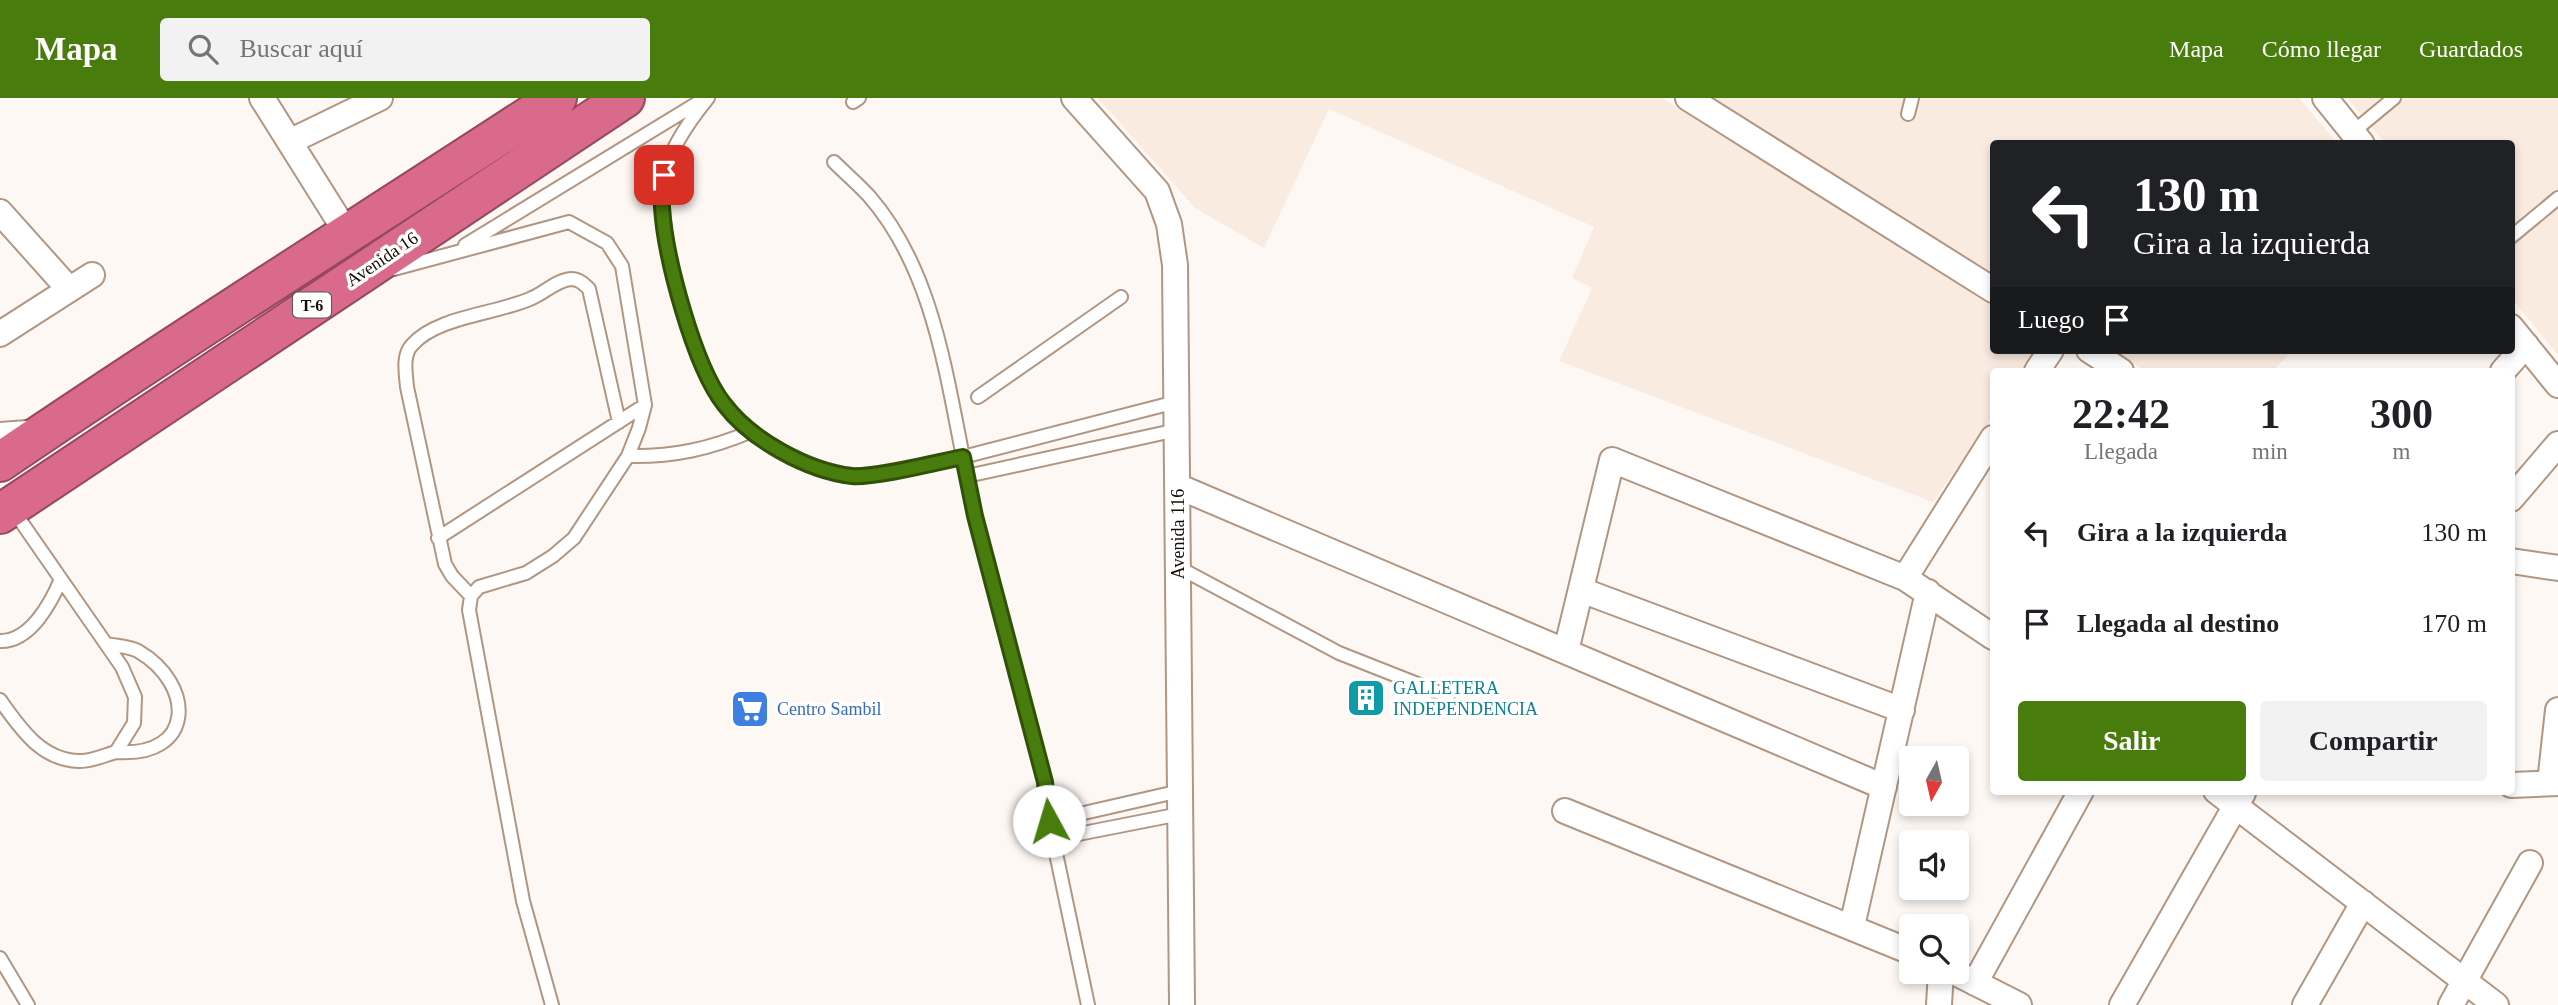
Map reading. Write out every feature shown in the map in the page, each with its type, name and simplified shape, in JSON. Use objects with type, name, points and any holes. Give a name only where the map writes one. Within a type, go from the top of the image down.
[{"type":"highway","name":"T-6","points":[[0,463],[167,348],[348,235],[556,98]]},
{"type":"highway","name":"Avenida 16","points":[[5,510],[625,98]]},
{"type":"street","points":[[262,98],[348,235]]},
{"type":"street","points":[[291,142],[380,98]]},
{"type":"street","name":"Avenida 116","points":[[1074,98],[1157,191],[1169,224],[1175,265],[1182,1005]]},
{"type":"street","points":[[1688,98],[1990,288]]},
{"type":"street","points":[[2325,98],[2358,138]]},
{"type":"street","points":[[0,212],[68,288]]},
{"type":"street","points":[[0,334],[92,275]]},
{"type":"street","points":[[2519,336],[2558,385]]},
{"type":"street","points":[[2095,354],[2117,368]]},
{"type":"street","points":[[0,435],[45,432]]},
{"type":"street","points":[[2515,494],[2558,444]]},
{"type":"street","points":[[1905,578],[1990,452]]},
{"type":"street","points":[[1566,651],[1612,460],[1905,578],[1990,635]]},
{"type":"street","points":[[1177,486],[1884,787]]},
{"type":"street","points":[[2515,562],[2558,568]]},
{"type":"street","points":[[1581,590],[1902,710]]},
{"type":"street","points":[[1852,926],[1928,592]]},
{"type":"street","points":[[2515,785],[2554,783],[2558,710]]},
{"type":"street","points":[[1975,983],[2079,795]]},
{"type":"street","points":[[2122,1005],[2240,798],[2363,903],[2496,1005]]},
{"type":"street","points":[[1566,811],[1899,947]]},
{"type":"street","points":[[2451,1005],[2530,863]]},
{"type":"street","points":[[2305,1005],[2363,903]]},
{"type":"street","points":[[1969,980],[2019,1005]]},
{"type":"street","points":[[1939,1005],[1940,984]]},
{"type":"lane","points":[[450,254],[707,98]]},
{"type":"lane","points":[[707,98],[676,145],[664,175],[662,206],[667,240],[689,326],[715,391],[726,407],[752,431],[827,471],[855,476],[963,457],[1176,402]]},
{"type":"lane","points":[[1908,114],[1912,98]]},
{"type":"lane","points":[[2358,138],[2394,98]]},
{"type":"lane","points":[[834,162],[869,195],[893,228],[933,311],[967,476],[1045,782],[1052,839],[1088,1005]]},
{"type":"lane","points":[[2515,234],[2558,198]]},
{"type":"lane","points":[[347,282],[569,222],[607,243],[622,266],[645,405],[628,456],[574,538],[553,556],[526,573],[479,587],[471,596],[469,610],[520,887],[552,1005]]},
{"type":"lane","points":[[471,596],[452,576],[438,538],[407,387],[405,362],[410,346],[426,334],[532,299],[561,282],[572,279],[581,282],[589,289],[619,422]]},
{"type":"lane","points":[[978,397],[1121,297]]},
{"type":"lane","points":[[438,538],[645,405]]},
{"type":"lane","points":[[967,476],[1177,429]]},
{"type":"lane","points":[[628,456],[667,457],[716,446],[752,431]]},
{"type":"lane","points":[[5,510],[61,579],[122,667],[135,697],[134,723],[116,752]]},
{"type":"lane","points":[[1178,567],[1339,653],[1448,696]]},
{"type":"lane","points":[[0,641],[9,641],[36,622],[52,602],[61,579]]},
{"type":"lane","points":[[0,700],[28,738],[50,754],[80,761],[116,752],[138,754],[159,745],[179,726],[181,715],[176,696],[159,667],[136,650],[106,644]]},
{"type":"lane","points":[[1049,821],[1180,802]]},
{"type":"lane","points":[[1052,839],[1180,802]]},
{"type":"lane","points":[[0,958],[28,1005]]},
{"type":"shaded area","points":[[1098,98],[1662,98],[1990,302],[1990,354],[2036,354],[2026,368],[1990,368],[1990,420],[1933,502],[1559,361],[1592,288],[1572,278],[1594,227],[1329,109],[1264,248],[1195,208]]},
{"type":"shaded area","points":[[1706,98],[2299,98],[2334,140],[1990,140],[1990,274]]},
{"type":"shaded area","points":[[2347,98],[2558,98],[2558,355],[2515,303],[2515,140],[2382,140]]},
{"type":"shaded area","points":[[2118,354],[2289,354],[2276,368],[2141,368]]},
{"type":"place","name":"GALLETERA INDEPENDENCIA","points":[[1366,698]]},
{"type":"place","name":"Centro Sambil","points":[[750,709]]},
{"type":"route","points":[[664,175],[662,206],[680,293],[689,326],[710,381],[726,407],[765,440],[827,471],[855,476],[963,457],[975,516],[1045,782],[1049,821]]}]
